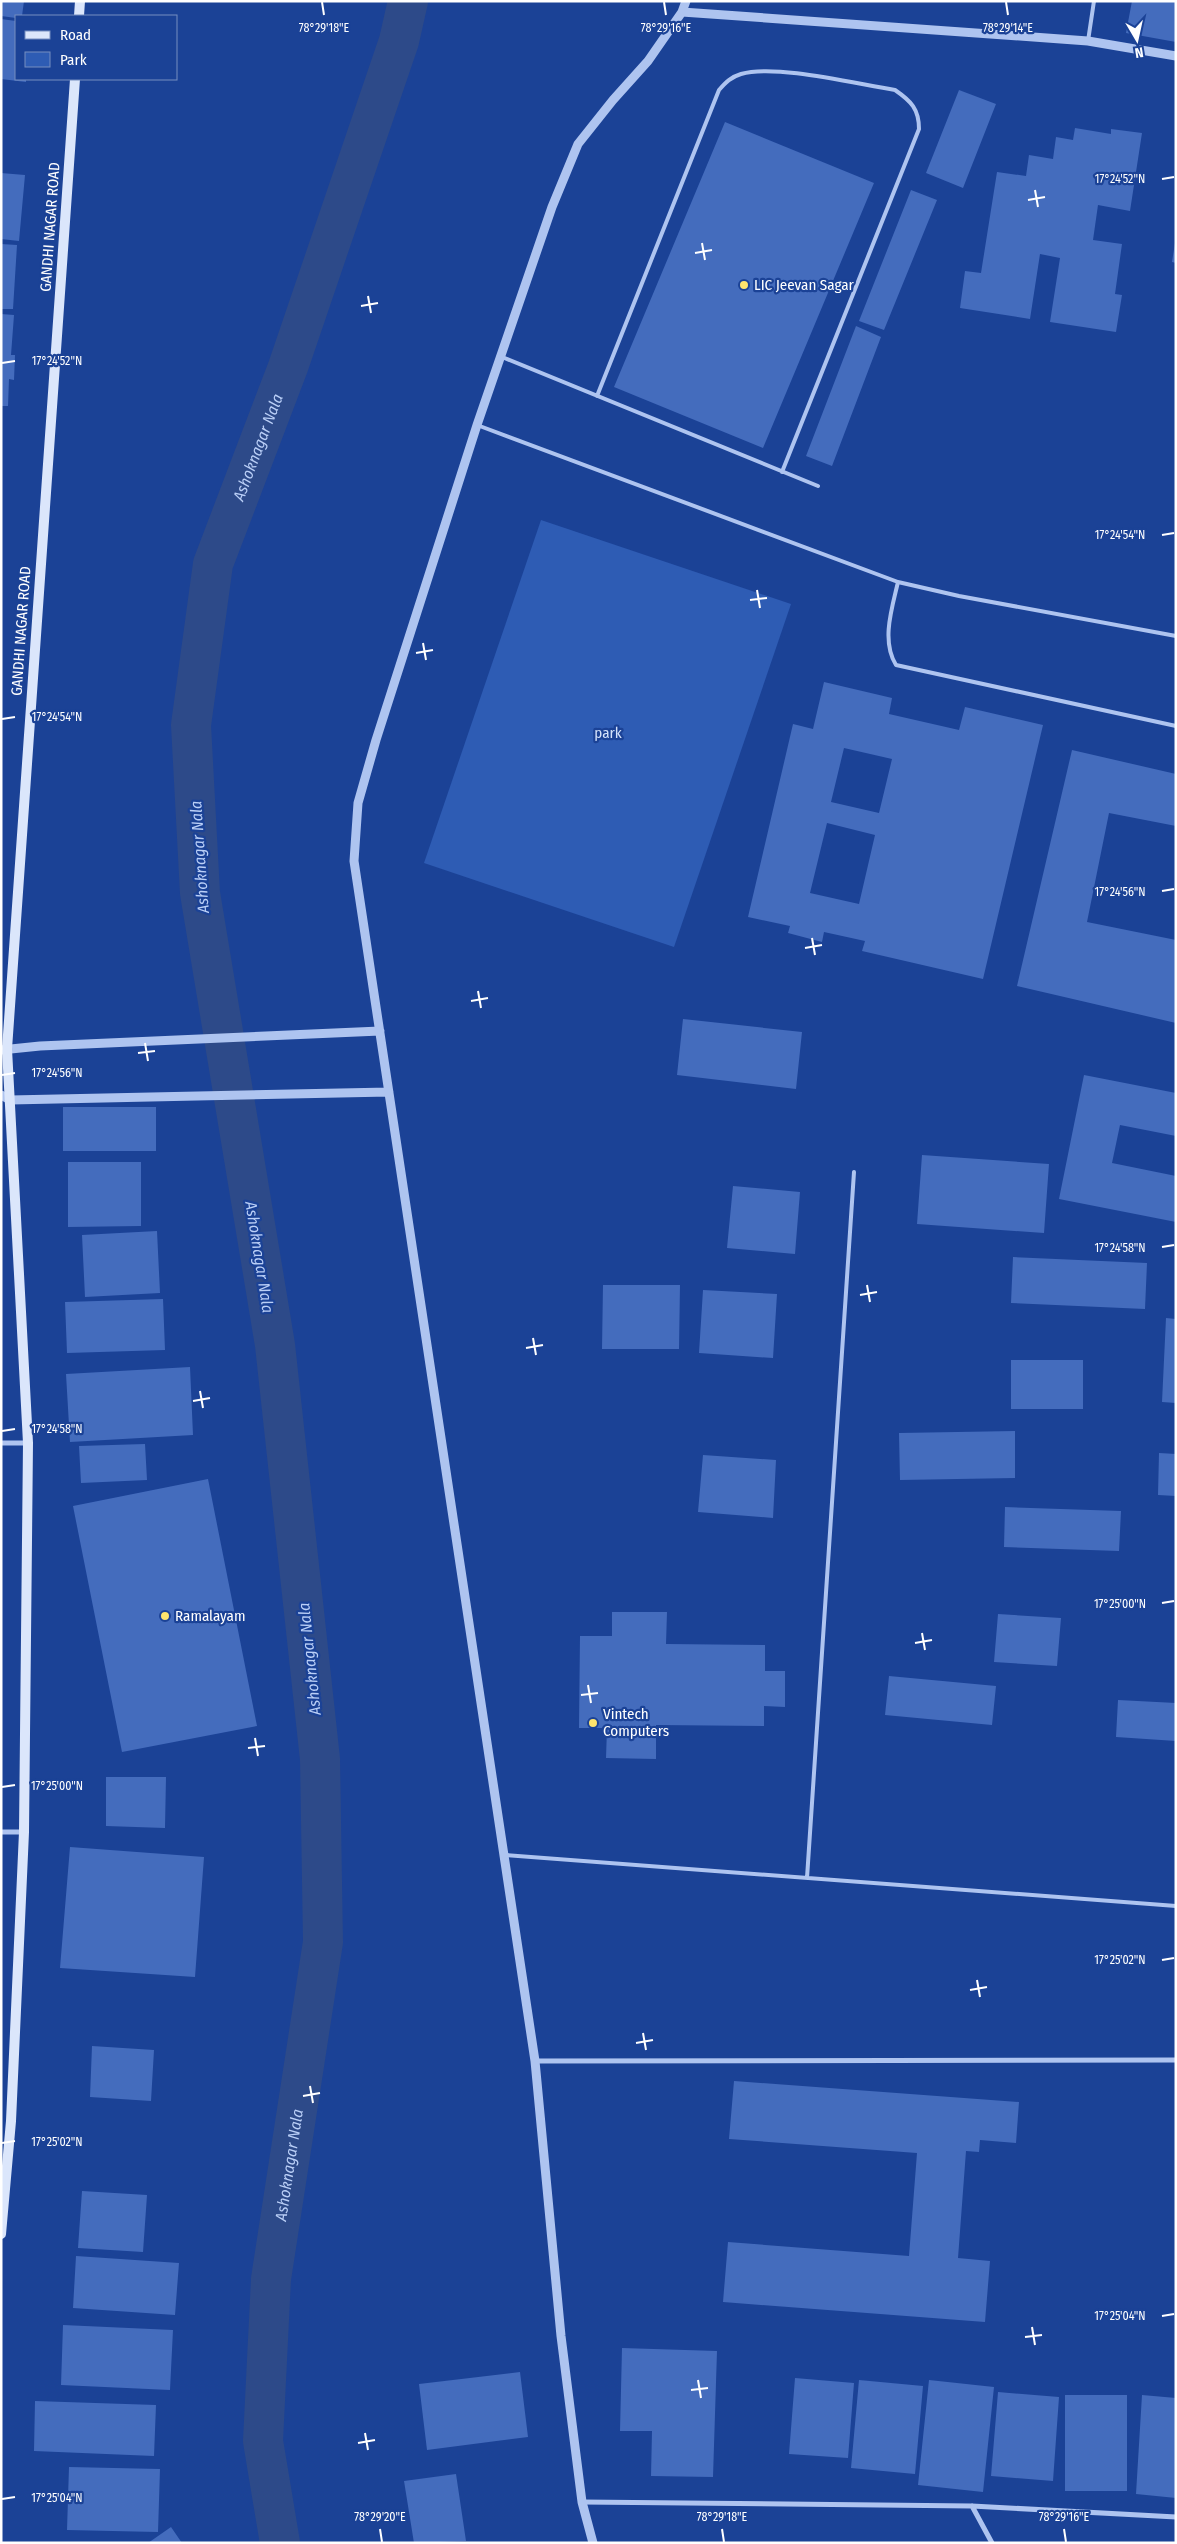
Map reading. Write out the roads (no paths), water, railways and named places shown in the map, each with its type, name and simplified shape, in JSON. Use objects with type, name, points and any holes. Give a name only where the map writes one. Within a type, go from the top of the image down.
[{"type":"main road","points":[[79,15],[80,1]]},
{"type":"main road","name":"GANDHI NAGAR ROAD","points":[[1,2234],[24,1832],[28,1443],[4,1050],[75,80]]},
{"type":"street","points":[[593,2543],[582,2502],[561,2336],[535,2061],[354,861],[358,803],[378,731],[477,425],[502,357],[552,207],[578,144],[613,100],[648,61],[682,12],[686,1]]},
{"type":"street","points":[[682,12],[1088,41],[1176,56]]},
{"type":"street","points":[[4,1050],[40,1046],[380,1031]]},
{"type":"street","points":[[6,1097],[54,1099],[389,1092]]},
{"type":"street","points":[[1,1443],[28,1443]]},
{"type":"street","points":[[1,1832],[24,1832]]},
{"type":"street","points":[[535,2061],[1176,2060]]},
{"type":"street","points":[[582,2502],[972,2506],[1176,2517]]},
{"type":"street","points":[[972,2506],[992,2543]]},
{"type":"lane","points":[[1088,41],[1094,1]]},
{"type":"lane","points":[[597,396],[719,90],[727,80],[741,74],[770,70],[895,90],[910,101],[919,115],[919,129],[782,472]]},
{"type":"lane","points":[[502,357],[818,486]]},
{"type":"lane","points":[[477,425],[898,582],[959,596],[1176,636]]},
{"type":"lane","points":[[898,582],[890,617],[889,654],[896,665],[1176,726]]},
{"type":"lane","points":[[807,1878],[854,1172]]},
{"type":"lane","points":[[505,1855],[1176,1906]]},
{"type":"waterway","name":"Ashoknagar Nala","points":[[280,2543],[263,2441],[271,2279],[323,1942],[320,1759],[275,1345],[200,893],[191,725],[213,564],[288,367],[399,41],[408,1]]},
{"type":"place","name":"LIC Jeevan Sagar","points":[[744,285]]},
{"type":"place","name":"Ramalayam","points":[[165,1616]]},
{"type":"place","name":"Vintech Computers","points":[[593,1723]]},
{"type":"park label","name":"park","points":[[608,733]]}]
